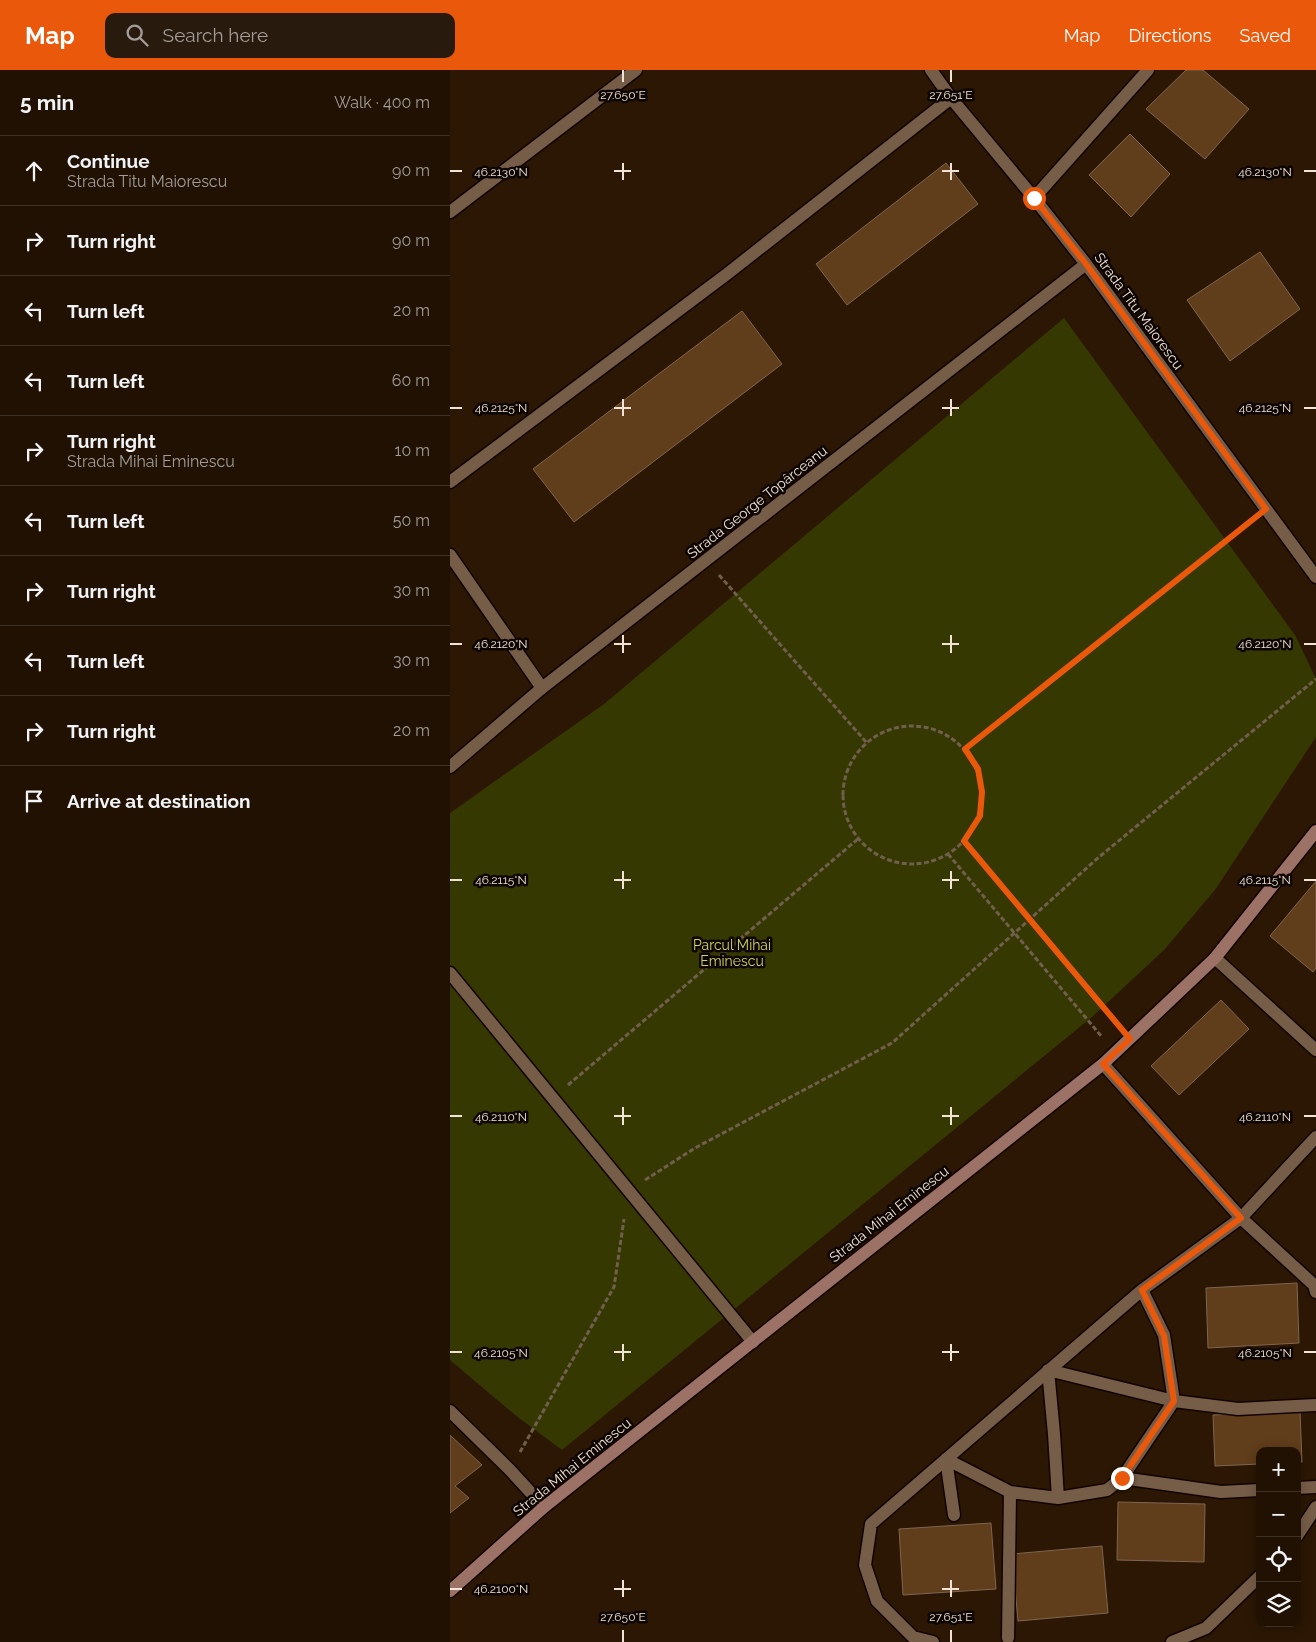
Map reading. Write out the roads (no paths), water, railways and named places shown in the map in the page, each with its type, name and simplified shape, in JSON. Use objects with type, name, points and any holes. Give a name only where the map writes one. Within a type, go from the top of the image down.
[{"type":"main road","name":"Strada Mihai Eminescu","points":[[450,1590],[544,1507],[1103,1064],[1215,958],[1316,831]]},
{"type":"street","points":[[450,212],[636,70]]},
{"type":"street","name":"Strada Titu Maiorescu","points":[[931,70],[951,98],[1086,264],[1316,577]]},
{"type":"street","points":[[1034,198],[1148,70]]},
{"type":"street","points":[[450,482],[727,274],[951,98]]},
{"type":"street","name":"Strada George Topârceanu","points":[[450,767],[542,688],[1086,264]]},
{"type":"street","points":[[450,555],[542,688]]},
{"type":"street","points":[[1215,958],[1316,1050]]},
{"type":"street","points":[[450,973],[753,1342]]},
{"type":"street","points":[[1103,1064],[1241,1218],[1314,1285],[1316,1292]]},
{"type":"street","points":[[933,1642],[913,1637],[877,1602],[865,1565],[871,1524],[1142,1290],[1241,1218],[1316,1137]]},
{"type":"street","points":[[946,1459],[1010,1492],[1058,1498],[1107,1490],[1122,1478],[1174,1401],[1164,1336],[1142,1290]]},
{"type":"street","points":[[1048,1370],[1174,1401],[1238,1409],[1316,1405]]},
{"type":"street","points":[[1048,1370],[1058,1498]]},
{"type":"street","points":[[450,1412],[510,1470],[544,1507]]},
{"type":"street","points":[[946,1459],[954,1515]]},
{"type":"street","points":[[1122,1478],[1221,1492],[1256,1490]]},
{"type":"street","points":[[1301,1488],[1316,1487]]},
{"type":"street","points":[[1008,1638],[1010,1492]]},
{"type":"street","points":[[1301,1530],[1316,1507]]},
{"type":"street","points":[[1172,1642],[1206,1628],[1256,1580]]},
{"type":"park label","name":"Parcul Mihai Eminescu","points":[[732,954]]}]
